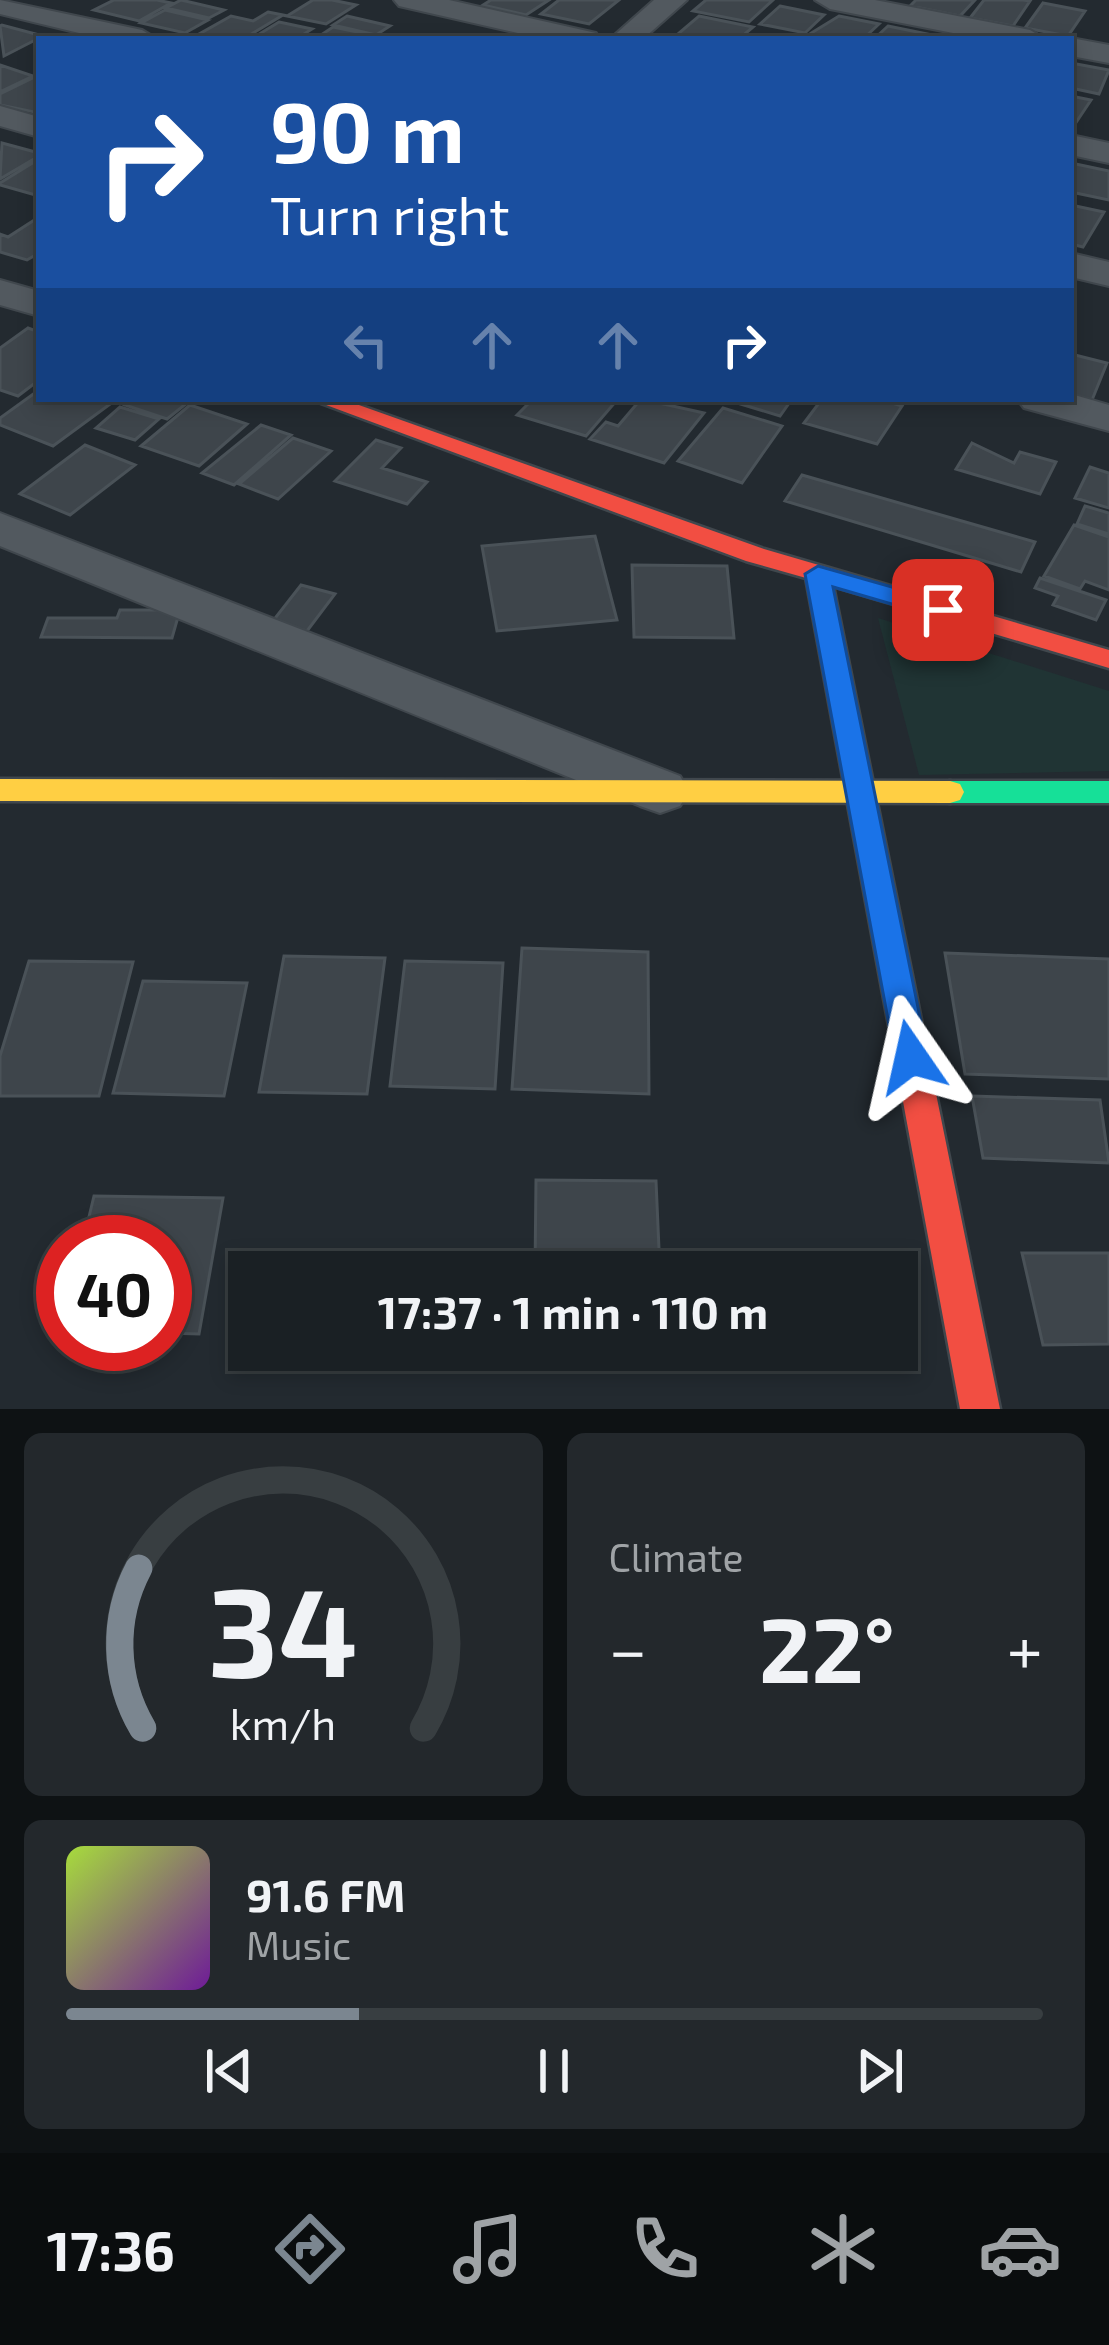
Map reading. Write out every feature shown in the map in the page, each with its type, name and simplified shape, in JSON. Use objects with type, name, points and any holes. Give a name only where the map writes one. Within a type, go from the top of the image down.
[{"type":"street","points":[[409,0],[571,36]]},
{"type":"street","points":[[629,36],[672,0]]},
{"type":"street","points":[[830,0],[1015,36]]},
{"type":"street","points":[[14,8],[130,36]]},
{"type":"street","points":[[1074,48],[1109,54]]},
{"type":"street","points":[[0,116],[36,126]]},
{"type":"street","points":[[1074,146],[1109,153]]},
{"type":"street","points":[[1074,266],[1109,274]]},
{"type":"street","points":[[0,292],[36,303]]},
{"type":"street","points":[[330,402],[818,574],[1109,659]]},
{"type":"street","points":[[1051,402],[1109,418]]},
{"type":"street","points":[[0,527],[662,792]]},
{"type":"street","points":[[818,574],[980,1409]]},
{"type":"street","points":[[0,790],[1109,792]]},
{"type":"green space","points":[[878,618],[1109,691],[1109,771],[919,775]]},
{"type":"building","points":[[114,0],[171,3],[139,21],[94,10]]},
{"type":"building","points":[[181,0],[224,10],[209,18],[166,8]]},
{"type":"building","points":[[313,0],[356,5],[326,24],[287,16]]},
{"type":"building","points":[[491,0],[549,0],[526,15],[483,5]]},
{"type":"building","points":[[559,0],[619,0],[589,24],[541,14]]},
{"type":"building","points":[[706,0],[773,0],[749,22],[693,11]]},
{"type":"building","points":[[916,0],[975,0],[960,16],[910,6]]},
{"type":"building","points":[[984,0],[1030,1],[1013,26],[970,18]]},
{"type":"building","points":[[1043,3],[1085,11],[1068,36],[1025,28]]},
{"type":"building","points":[[780,6],[824,15],[805,33],[760,24]]},
{"type":"building","points":[[165,10],[208,20],[185,33],[141,23]]},
{"type":"building","points":[[268,12],[283,15],[248,36],[201,33],[231,16],[253,21]]},
{"type":"building","points":[[347,16],[390,26],[376,35],[333,25]]},
{"type":"building","points":[[699,16],[753,27],[742,36],[676,36]]},
{"type":"building","points":[[839,16],[879,24],[866,36],[808,35]]},
{"type":"building","points":[[279,22],[312,29],[301,36],[256,36]]},
{"type":"building","points":[[0,26],[43,36],[36,36],[4,56]]},
{"type":"building","points":[[888,26],[937,36],[877,36]]},
{"type":"building","points":[[333,27],[372,35],[321,35]]},
{"type":"building","points":[[1074,64],[1109,70],[1099,94],[1074,89]]},
{"type":"building","points":[[0,65],[33,76],[0,92]]},
{"type":"building","points":[[36,76],[36,112],[0,105],[0,94]]},
{"type":"building","points":[[1074,97],[1091,100],[1074,126]]},
{"type":"building","points":[[2,143],[36,152],[36,158],[0,179]]},
{"type":"building","points":[[36,161],[36,195],[0,183]]},
{"type":"building","points":[[1074,164],[1109,171],[1109,200],[1074,193]]},
{"type":"building","points":[[1074,206],[1104,212],[1083,247],[1074,245]]},
{"type":"building","points":[[36,219],[36,255],[27,260],[0,252],[0,234],[8,237]]},
{"type":"building","points":[[28,328],[36,331],[36,382],[18,396],[0,390],[0,348]]},
{"type":"building","points":[[1074,355],[1107,363],[1090,405],[1074,401]]},
{"type":"building","points":[[36,392],[36,402],[113,402],[53,446],[0,425],[0,418]]},
{"type":"building","points":[[129,402],[188,402],[167,419],[125,405]]},
{"type":"building","points":[[530,402],[615,402],[586,436],[517,415]]},
{"type":"building","points":[[638,402],[704,413],[664,463],[590,439],[606,422],[618,426]]},
{"type":"building","points":[[734,402],[790,402],[780,416]]},
{"type":"building","points":[[820,402],[902,406],[877,444],[804,423]]},
{"type":"building","points":[[190,405],[247,424],[199,466],[141,446]]},
{"type":"building","points":[[120,407],[159,419],[135,440],[96,428]]},
{"type":"building","points":[[723,408],[782,426],[742,483],[678,461]]},
{"type":"building","points":[[261,425],[291,435],[234,485],[202,473]]},
{"type":"building","points":[[293,438],[331,451],[278,499],[239,484]]},
{"type":"building","points":[[376,440],[401,448],[382,468],[427,482],[407,504],[335,481]]},
{"type":"building","points":[[972,443],[1014,463],[1020,452],[1056,462],[1040,494],[956,469]]},
{"type":"building","points":[[85,445],[135,465],[70,515],[20,494]]},
{"type":"building","points":[[1090,467],[1109,473],[1109,508],[1075,498]]},
{"type":"building","points":[[802,475],[1035,542],[1021,572],[785,501]]},
{"type":"building","points":[[1085,506],[1109,513],[1109,534],[1077,524]]},
{"type":"building","points":[[1074,525],[1109,537],[1109,590],[1085,581],[1080,589],[1044,576]]},
{"type":"building","points":[[595,536],[617,620],[497,631],[482,546]]},
{"type":"building","points":[[632,565],[727,566],[734,638],[634,637]]},
{"type":"building","points":[[1040,578],[1106,600],[1096,620],[1053,605],[1058,596],[1035,588]]},
{"type":"building","points":[[301,585],[335,594],[307,631],[272,622]]},
{"type":"building","points":[[120,610],[180,610],[172,638],[41,637],[48,618],[117,618]]},
{"type":"building","points":[[522,948],[648,952],[649,1094],[512,1089]]},
{"type":"building","points":[[945,953],[1109,959],[1109,1079],[965,1074]]},
{"type":"building","points":[[284,956],[385,958],[367,1094],[259,1092]]},
{"type":"building","points":[[29,961],[133,962],[99,1096],[0,1096],[0,1056]]},
{"type":"building","points":[[405,961],[503,963],[495,1089],[390,1086]]},
{"type":"building","points":[[143,981],[247,983],[224,1096],[113,1093]]},
{"type":"building","points":[[972,1096],[1100,1100],[1109,1163],[983,1158]]},
{"type":"building","points":[[536,1180],[656,1181],[659,1251],[535,1251]]},
{"type":"building","points":[[94,1196],[223,1198],[199,1334],[192,1334],[192,1215],[89,1215]]},
{"type":"building","points":[[1022,1253],[1109,1253],[1109,1344],[1043,1345]]},
{"type":"traffic: fast","points":[[950,792],[1109,792]]},
{"type":"traffic: slow","points":[[0,790],[950,792]]},
{"type":"traffic: jam","points":[[329,402],[755,555],[1109,659]]},
{"type":"traffic: jam","points":[[818,574],[980,1409]]},
{"type":"route","points":[[911,1057],[818,574],[943,610]]}]
